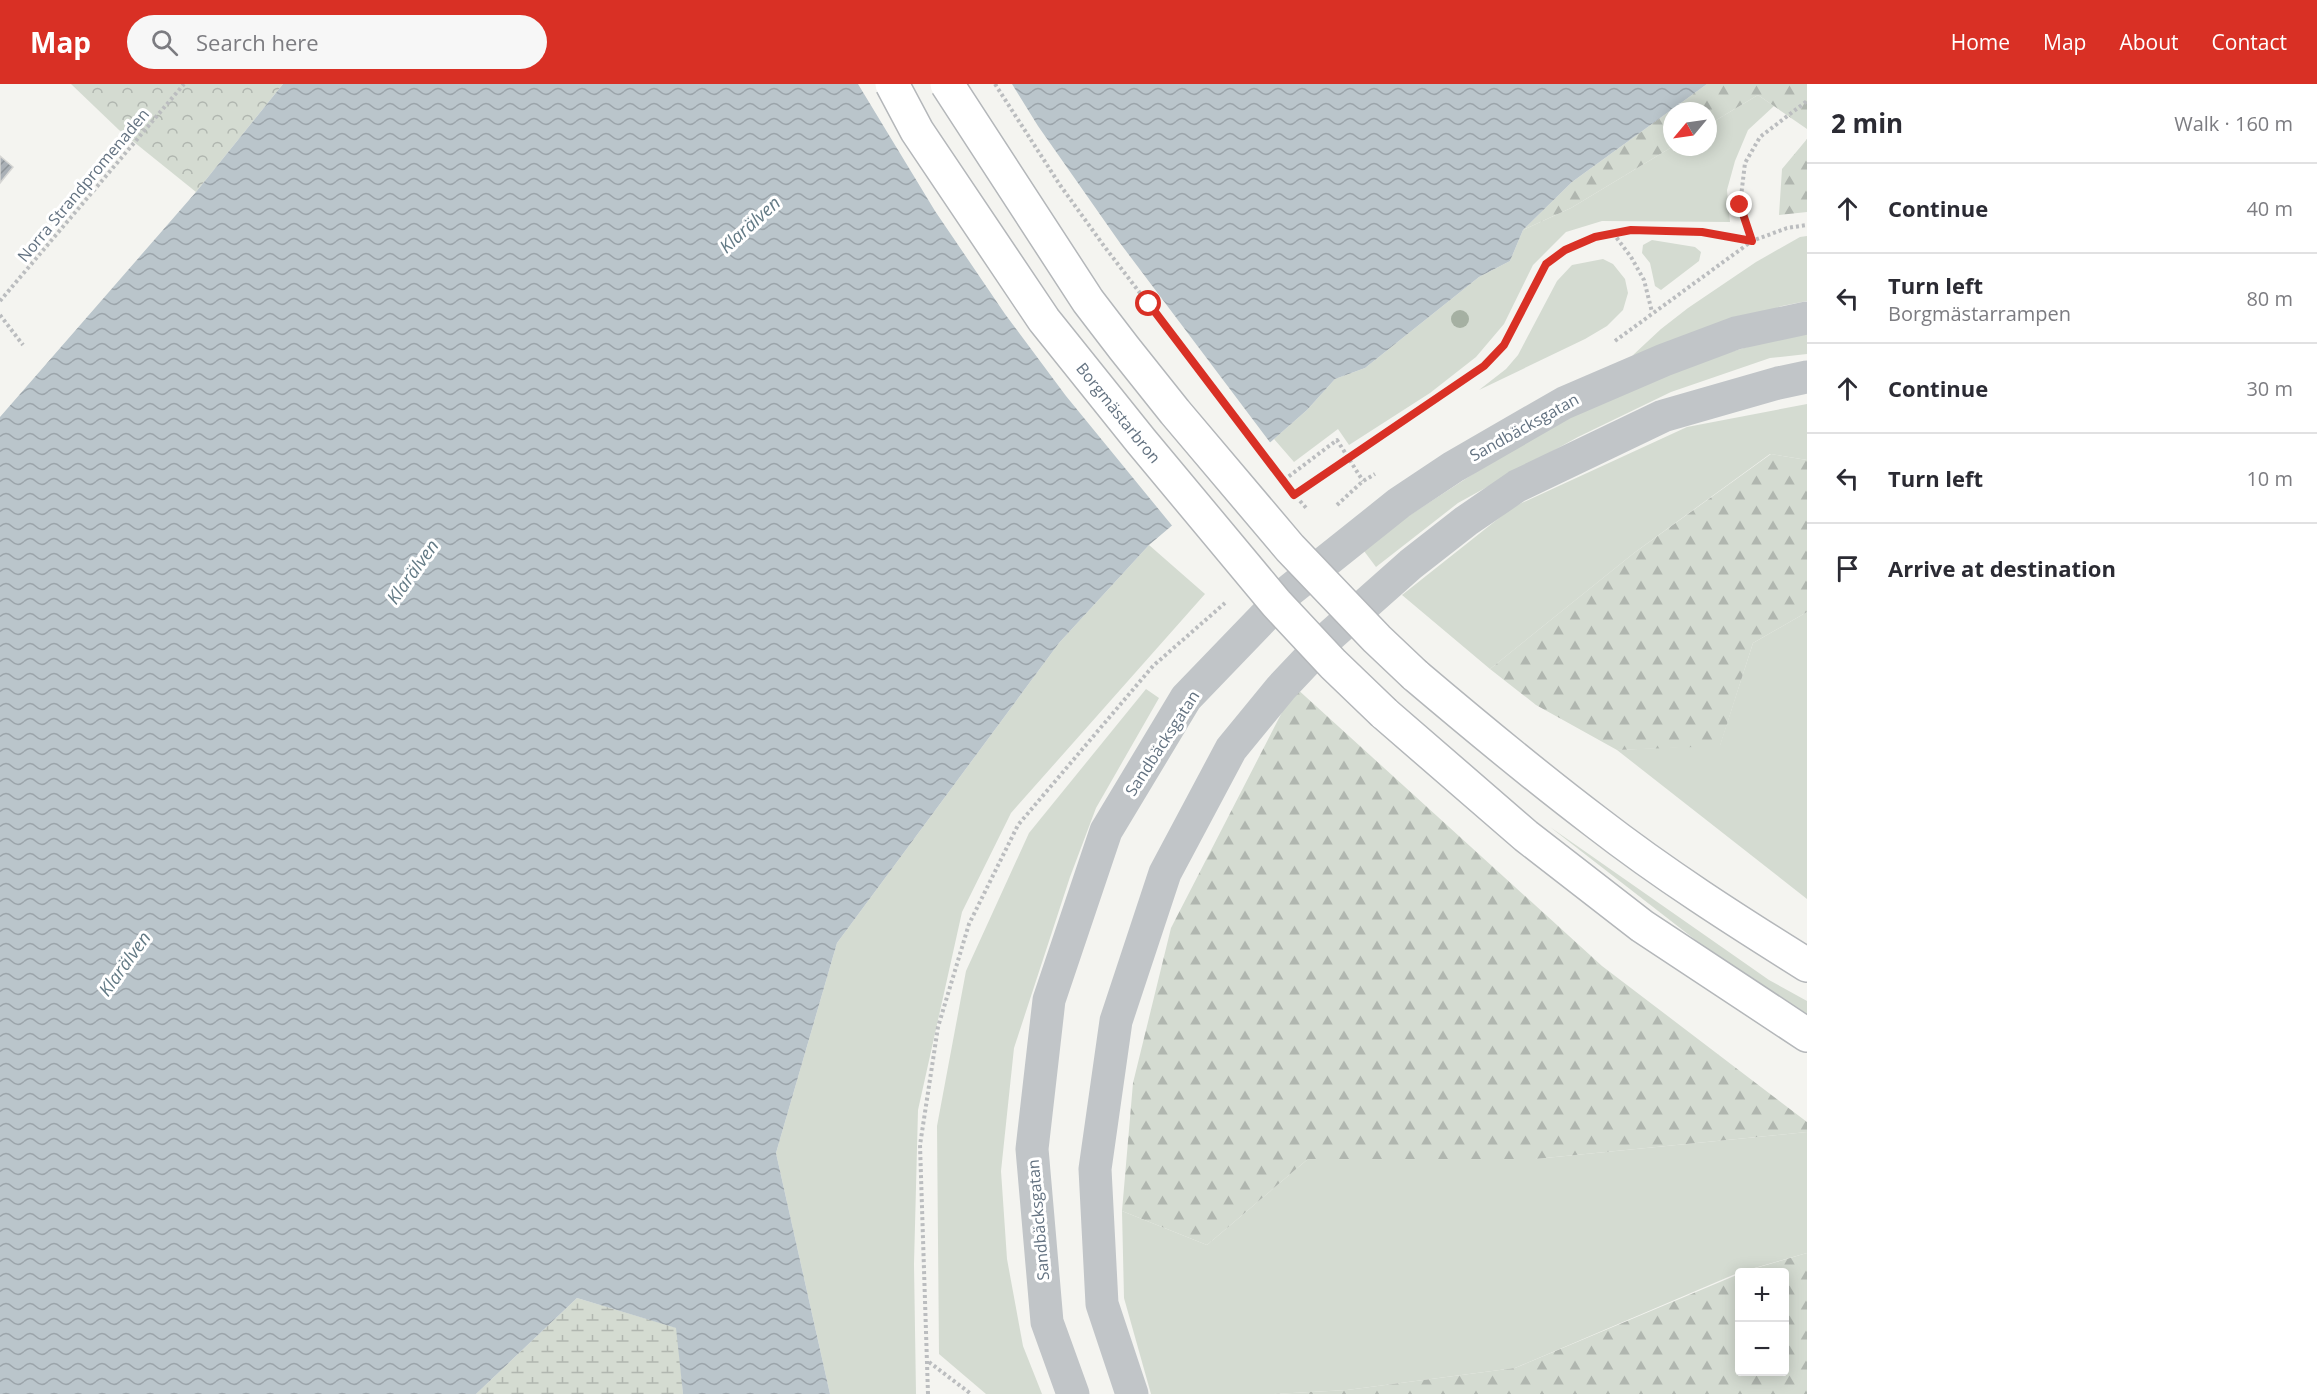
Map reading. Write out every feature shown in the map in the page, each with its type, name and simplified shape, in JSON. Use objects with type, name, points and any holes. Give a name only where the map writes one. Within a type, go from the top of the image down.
[{"type":"highway","name":"Borgmästarbron","points":[[892,84],[917,131],[1044,320],[1276,603],[1333,664],[1384,713],[1526,836],[1642,926],[1807,1035]]},
{"type":"highway","points":[[947,84],[1088,301],[1124,348],[1174,412],[1290,548],[1377,639],[1415,675],[1597,823],[1724,913],[1807,965]]},
{"type":"street","name":"Sandbäcksgatan","points":[[1073,1394],[1047,1322],[1032,1149],[1049,1000],[1106,831],[1186,698],[1290,590],[1399,503],[1453,467],[1564,403],[1654,364],[1736,333],[1807,318]]},
{"type":"street","points":[[1132,1394],[1102,1304],[1095,1169],[1116,1021],[1165,873],[1231,750],[1281,688],[1331,635],[1411,564],[1466,521],[1517,486],[1663,416],[1807,377]]},
{"type":"path","name":"Norra Strandpromenaden","points":[[0,301],[184,84]]},
{"type":"path","points":[[995,84],[1060,186],[1104,246],[1294,495],[1308,510]]},
{"type":"path","points":[[1294,495],[1484,366],[1504,345],[1546,264],[1565,250],[1595,237],[1631,230],[1702,232],[1752,241],[1740,205],[1745,163],[1760,137],[1807,101]]},
{"type":"path","points":[[1613,233],[1631,257],[1644,280],[1652,312]]},
{"type":"path","points":[[0,315],[23,345]]},
{"type":"path","points":[[1284,480],[1337,440],[1363,482]]},
{"type":"path","points":[[928,1362],[971,1394]]},
{"type":"green space","points":[[71,84],[283,84],[196,192],[119,130]]},
{"type":"green space","points":[[1707,84],[1807,84],[1807,129],[1758,95],[1717,120],[1717,102],[1682,102]]},
{"type":"green space","points":[[1758,95],[1774,106],[1748,130],[1735,161],[1727,190],[1730,222],[1602,221],[1566,232],[1533,265],[1504,324],[1476,357],[1430,393],[1349,445],[1338,429],[1294,462],[1274,439],[1307,410],[1335,379],[1365,368],[1479,277],[1510,261],[1523,230],[1571,208],[1663,152],[1663,156],[1717,156],[1717,120]]},
{"type":"green space","points":[[1663,116],[1663,152],[1571,208],[1523,230],[1572,182]]},
{"type":"green space","points":[[1807,139],[1807,212],[1779,215],[1782,169]]},
{"type":"green space","points":[[1807,236],[1807,301],[1782,306],[1632,356],[1688,308],[1756,262],[1800,237]]},
{"type":"green space","points":[[1652,240],[1695,247],[1701,252],[1699,261],[1661,290],[1655,286],[1650,263],[1642,253],[1643,245]]},
{"type":"green space","points":[[1603,259],[1613,264],[1625,279],[1628,293],[1623,310],[1607,326],[1585,339],[1479,390],[1506,369],[1518,355],[1557,281],[1572,265]]},
{"type":"green space","points":[[1807,333],[1807,354],[1770,358],[1671,392],[1578,437],[1458,503],[1376,567],[1361,547],[1562,416],[1671,370],[1777,338]]},
{"type":"green space","points":[[1807,404],[1807,460],[1770,454],[1634,553],[1490,669],[1402,595],[1513,507],[1687,427]]},
{"type":"green space","points":[[1771,454],[1807,460],[1807,612],[1753,643],[1720,746],[1617,750],[1536,705],[1490,669],[1634,553]]},
{"type":"green space","points":[[1149,545],[1205,594],[1011,813],[962,912],[918,1110],[914,1264],[916,1394],[830,1394],[776,1153],[837,943],[1059,643]]},
{"type":"green space","points":[[1807,612],[1807,899],[1617,750],[1720,745],[1753,643]]},
{"type":"green space","points":[[1295,687],[1602,966],[1807,1122],[1807,1132],[1535,1159],[1308,1159],[1207,1245],[1122,1211],[1133,1083],[1171,928]]},
{"type":"green space","points":[[1146,689],[1159,698],[1096,808],[1070,877],[1014,1048],[1001,1171],[1007,1259],[1023,1346],[1042,1394],[986,1394],[939,1354],[937,1126],[966,971],[1029,833]]},
{"type":"green space","points":[[1550,827],[1769,980],[1807,1001],[1807,1015],[1738,973]]},
{"type":"green space","points":[[1807,1132],[1807,1253],[1754,1268],[1735,1268],[1735,1274],[1515,1368],[1347,1390],[1274,1394],[1151,1394],[1124,1298],[1122,1211],[1207,1245],[1308,1159],[1535,1159]]},
{"type":"green space","points":[[1807,1253],[1807,1394],[1274,1394],[1347,1390],[1515,1368],[1735,1276],[1735,1376],[1789,1376],[1789,1268],[1756,1268]]},
{"type":"green space","points":[[577,1298],[677,1328],[683,1394],[476,1394]]},
{"type":"water","name":"Klarälven","points":[[283,84],[1707,84],[1682,102],[1663,102],[1663,116],[1572,182],[1523,230],[1510,261],[1479,277],[1365,368],[1335,379],[1307,410],[1149,545],[1059,643],[837,943],[776,1153],[830,1394],[683,1394],[676,1328],[577,1298],[476,1394],[0,1394],[0,417],[196,192]]},
{"type":"pier","points":[[858,84],[1012,84],[1038,126],[1120,243],[1272,445],[1174,528],[1066,396],[1005,314],[935,211]]},
{"type":"building","points":[[0,156],[13,167],[0,183]]},
{"type":"route","points":[[1149,304],[1294,495],[1484,366],[1504,345],[1546,264],[1565,250],[1595,237],[1631,230],[1702,232],[1752,241],[1740,205]]}]
